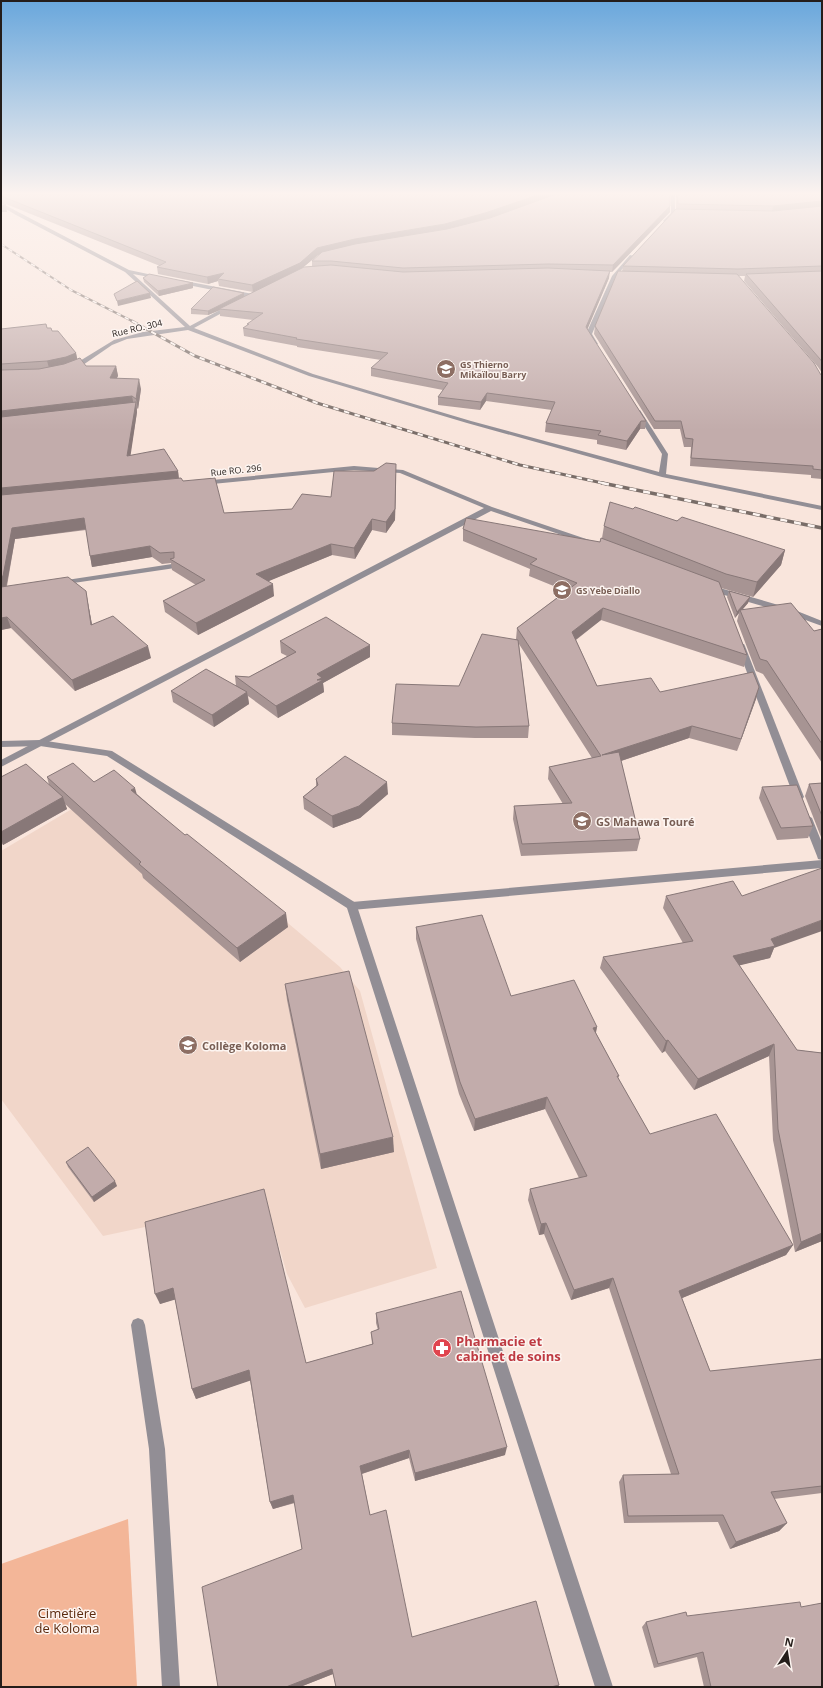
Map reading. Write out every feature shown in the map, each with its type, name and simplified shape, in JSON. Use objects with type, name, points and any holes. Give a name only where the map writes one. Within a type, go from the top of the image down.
[{"type":"street","points":[[129,273],[189,328],[311,375],[477,424],[662,475],[822,508]]},
{"type":"street","points":[[136,273],[166,279]]},
{"type":"street","points":[[597,348],[589,334],[614,276],[617,273]]},
{"type":"street","points":[[607,275],[622,276]]},
{"type":"street","points":[[174,280],[252,296]]},
{"type":"street","points":[[246,299],[259,293]]},
{"type":"street","points":[[189,328],[238,303]]},
{"type":"street","name":"Rue RO. 304","points":[[64,372],[79,366],[101,348],[115,341],[153,332],[189,328]]},
{"type":"street","points":[[635,407],[665,454],[662,475]]},
{"type":"street","name":"Rue RO. 296","points":[[197,483],[354,468],[401,471],[490,508],[598,545]]},
{"type":"street","points":[[1,764],[490,508]]},
{"type":"street","points":[[55,584],[172,566]]},
{"type":"street","points":[[706,586],[721,596],[740,596],[789,611],[822,624]]},
{"type":"street","points":[[737,636],[822,856]]},
{"type":"street","points":[[1,744],[40,743],[109,753],[352,906],[822,864]]},
{"type":"street","points":[[352,906],[604,1687]]},
{"type":"street","points":[[138,1325],[157,1449],[171,1687]]},
{"type":"shaded area","name":"Collège Koloma","points":[[119,781],[340,967],[360,991],[437,1268],[305,1308],[287,1274],[266,1201],[103,1236],[1,1099],[1,851]]},
{"type":"green space","name":"Cimetière de Koloma","points":[[128,1519],[137,1687],[1,1687],[1,1564]]},
{"type":"building","points":[[186,273],[279,273],[252,285],[218,279],[224,273],[207,277]]},
{"type":"building","points":[[292,273],[609,273],[586,327],[646,421],[641,421],[627,441],[598,435],[601,431],[546,423],[555,402],[487,393],[481,402],[438,397],[448,383],[371,368],[388,353],[296,339],[297,338],[243,328],[263,313],[219,309]]},
{"type":"building","points":[[617,273],[737,274],[814,363],[822,376],[822,470],[813,469],[813,466],[691,458],[693,439],[685,438],[681,421],[655,421],[595,326]]},
{"type":"building","points":[[822,273],[822,362],[820,359],[746,274]]},
{"type":"building","points":[[149,274],[193,283],[158,291],[143,278]]},
{"type":"building","points":[[137,281],[150,293],[117,301],[114,294]]},
{"type":"building","points":[[213,287],[244,293],[208,311],[191,309]]},
{"type":"building","points":[[46,324],[47,328],[51,328],[52,331],[58,331],[76,353],[47,361],[1,364],[1,329]]},
{"type":"building","points":[[80,358],[86,366],[116,366],[110,378],[139,379],[136,399],[132,396],[1,411],[1,370],[39,369],[64,364]]},
{"type":"building","points":[[136,402],[127,456],[164,449],[178,471],[1,488],[1,417]]},
{"type":"building","points":[[386,463],[396,464],[395,509],[386,522],[372,519],[354,548],[331,544],[256,574],[273,584],[196,623],[163,601],[205,580],[170,559],[174,558],[174,552],[160,553],[150,546],[90,556],[84,518],[12,528],[3,576],[1,577],[1,495],[181,478],[183,481],[215,478],[224,513],[292,509],[302,494],[331,497],[334,471],[374,471]]},
{"type":"building","points":[[610,502],[633,509],[635,507],[677,521],[682,517],[785,550],[757,582],[726,574],[604,526]]},
{"type":"building","points":[[466,518],[600,542],[601,538],[719,582],[747,655],[603,608],[572,632],[597,686],[651,678],[660,692],[753,672],[759,687],[741,739],[692,726],[602,755],[619,752],[640,839],[522,844],[514,806],[572,803],[549,767],[601,756],[517,628],[577,583],[530,564],[537,559],[463,529]]},
{"type":"building","points":[[68,577],[86,591],[91,625],[113,616],[148,646],[72,680],[7,617],[1,618],[1,587]]},
{"type":"building","points":[[729,591],[750,597],[737,612]]},
{"type":"building","points":[[791,603],[814,631],[822,629],[822,744],[767,661],[760,659],[740,610]]},
{"type":"building","points":[[326,617],[370,645],[317,674],[322,678],[317,680],[323,680],[276,706],[235,676],[249,677],[296,652],[280,641]]},
{"type":"building","points":[[482,634],[518,640],[529,726],[476,727],[392,723],[396,684],[459,686]]},
{"type":"building","points":[[206,669],[247,692],[212,715],[171,691]]},
{"type":"building","points":[[345,756],[387,782],[359,806],[332,816],[303,797],[318,785],[316,779]]},
{"type":"building","points":[[73,763],[94,782],[114,770],[135,788],[131,790],[185,835],[187,834],[286,913],[237,948],[139,864],[141,862],[47,777]]},
{"type":"building","points":[[26,764],[63,797],[1,832],[1,777]]},
{"type":"building","points":[[822,783],[822,816],[809,784]]},
{"type":"building","points":[[797,785],[813,826],[781,828],[762,787]]},
{"type":"building","points":[[822,868],[822,920],[771,939],[775,946],[733,956],[797,1050],[822,1053],[822,1233],[801,1242],[778,1129],[774,1044],[698,1079],[668,1040],[666,1041],[603,957],[693,941],[666,896],[733,881],[742,896]]},
{"type":"building","points":[[482,915],[511,996],[574,980],[597,1027],[593,1028],[619,1076],[617,1076],[650,1134],[716,1114],[793,1245],[679,1291],[710,1371],[822,1359],[822,1486],[771,1492],[787,1523],[736,1542],[723,1515],[628,1516],[623,1475],[679,1474],[613,1278],[574,1290],[546,1223],[541,1224],[530,1189],[587,1176],[547,1097],[475,1119],[460,1082],[416,927]]},
{"type":"building","points":[[349,971],[393,1137],[320,1154],[285,984]]},
{"type":"building","points":[[88,1147],[115,1181],[92,1197],[66,1162]]},
{"type":"building","points":[[264,1189],[306,1363],[373,1344],[371,1332],[379,1329],[376,1313],[461,1291],[507,1447],[415,1473],[409,1450],[360,1466],[370,1515],[386,1510],[412,1637],[536,1601],[559,1685],[551,1687],[336,1687],[332,1669],[286,1687],[218,1687],[202,1587],[302,1549],[293,1495],[270,1502],[249,1370],[192,1389],[173,1288],[155,1294],[145,1222]]},
{"type":"building","points":[[800,1602],[801,1607],[822,1603],[822,1687],[711,1687],[703,1652],[658,1664],[646,1622],[686,1612],[687,1616]]},
{"type":"railway","points":[[45,273],[71,290],[134,322]]},
{"type":"railway","points":[[132,321],[195,356],[317,403],[520,465],[607,484]]},
{"type":"railway","points":[[602,483],[822,528]]},
{"type":"place","name":"GS Thierno Mikaïlou Barry","points":[[446,369]]},
{"type":"place","name":"GS Yebe Diallo","points":[[562,590]]},
{"type":"place","name":"GS Mahawa Touré","points":[[582,821]]},
{"type":"place","name":"Collège Koloma","points":[[188,1045]]},
{"type":"place","name":"Pharmacie et cabinet de soins","points":[[442,1348]]}]
